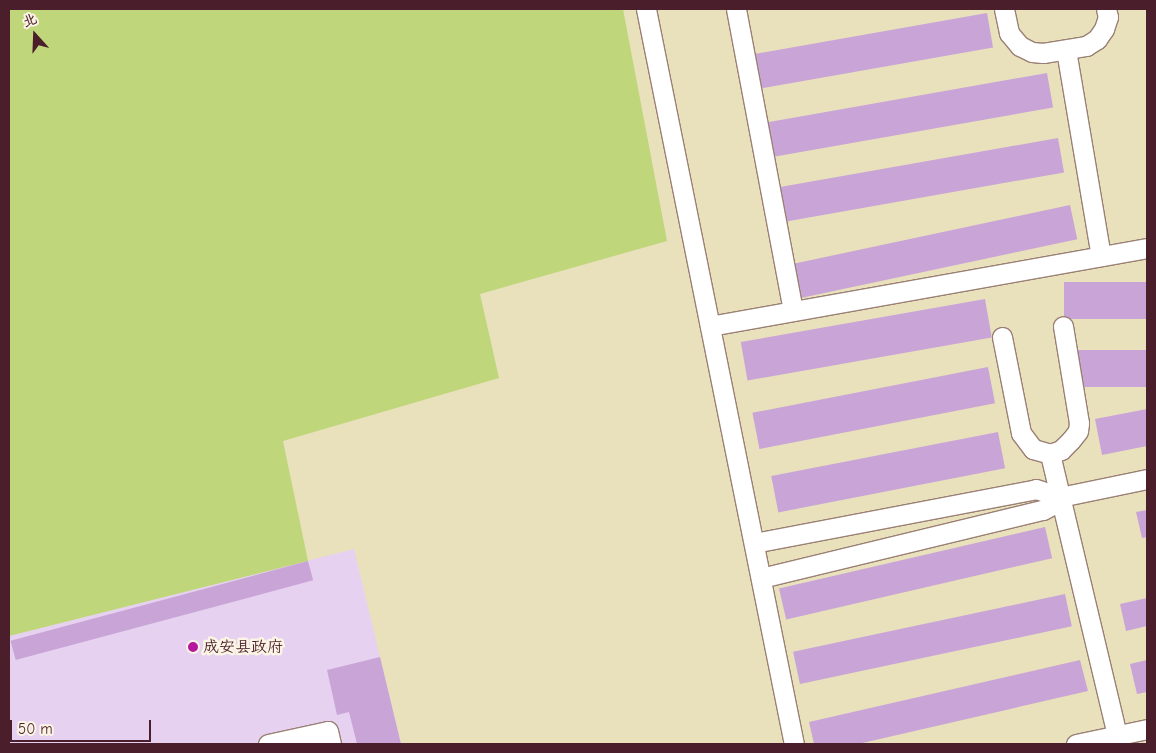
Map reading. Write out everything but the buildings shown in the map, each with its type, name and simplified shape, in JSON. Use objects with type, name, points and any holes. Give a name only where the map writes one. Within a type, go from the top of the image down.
[{"type":"street","points":[[646,9],[794,744]]},
{"type":"street","points":[[736,9],[793,311]]},
{"type":"street","points":[[1004,9],[1009,34],[1020,46],[1032,52],[1043,53],[1086,46],[1097,39],[1104,29],[1108,17],[1106,9]]},
{"type":"street","points":[[1066,50],[1101,256]]},
{"type":"street","points":[[710,326],[1147,248]]},
{"type":"street","points":[[1002,336],[1021,433],[1033,449],[1050,454],[1061,450],[1071,440],[1078,431],[1079,423],[1063,326]]},
{"type":"street","points":[[1050,454],[1117,735]]},
{"type":"street","points":[[754,543],[1036,489],[1060,497],[1147,479]]},
{"type":"street","points":[[761,578],[1043,510],[1052,506],[1060,497]]},
{"type":"street","points":[[1076,744],[1147,729]]},
{"type":"street","points":[[268,744],[328,731],[331,744]]},
{"type":"shaded area","name":"成安县政府","points":[[354,549],[401,744],[9,744],[9,636]]},
{"type":"green space","points":[[9,9],[623,9],[667,241],[480,294],[499,378],[283,441],[308,561],[9,636]]},
{"type":"place","name":"成安县政府","points":[[193,647]]}]
